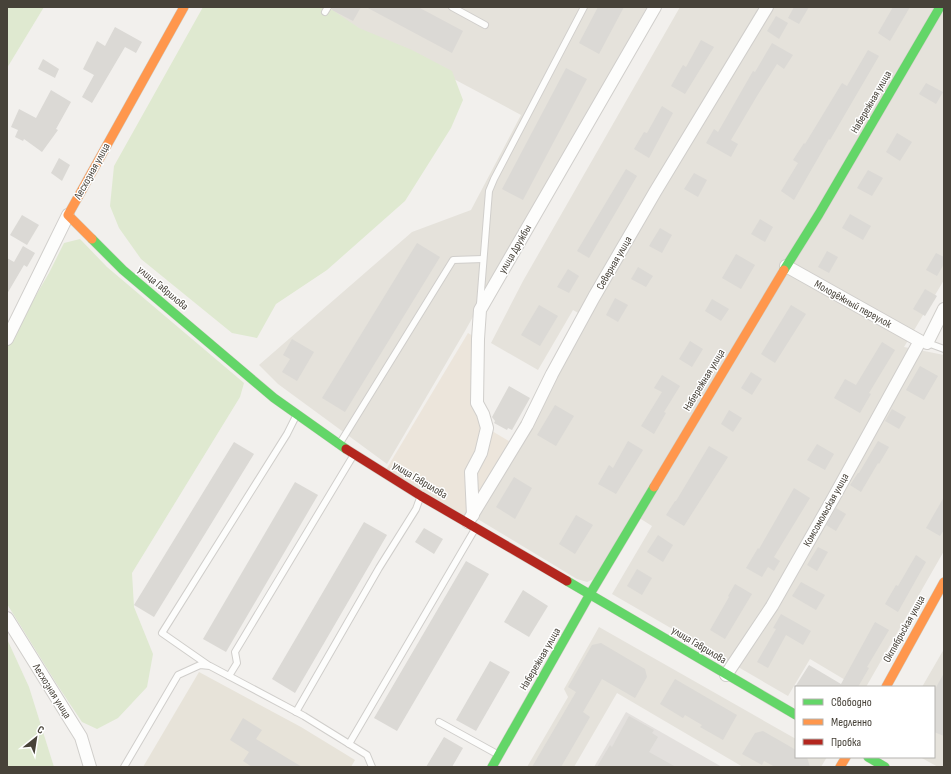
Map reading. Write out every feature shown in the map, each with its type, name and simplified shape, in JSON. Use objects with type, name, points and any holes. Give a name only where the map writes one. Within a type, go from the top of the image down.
[{"type":"street","name":"Лесхозная улица","points":[[7,339],[68,215],[184,7]]},
{"type":"street","name":"улица Дружбы","points":[[472,522],[471,472],[480,453],[487,428],[483,414],[477,403],[480,310],[655,7]]},
{"type":"street","name":"Северная улица","points":[[472,522],[527,425],[571,339],[655,192],[767,7]]},
{"type":"street","name":"Набережная улица","points":[[492,767],[584,608],[590,594],[786,266],[819,214],[940,7]]},
{"type":"street","name":"улица Гаврилова","points":[[68,215],[123,270],[274,398],[339,445],[421,496],[472,522],[590,594],[795,714]]},
{"type":"street","name":"Молодёжный переулок","points":[[786,266],[923,342]]},
{"type":"street","name":"Комсомольская улица","points":[[726,675],[772,606],[923,342],[944,309]]},
{"type":"street","name":"Октябрьская улица","points":[[887,686],[944,582]]},
{"type":"street","name":"Лесхозная улица","points":[[7,618],[81,737],[90,767]]},
{"type":"street","points":[[840,767],[845,758]]},
{"type":"street","points":[[870,758],[885,767]]},
{"type":"lane","points":[[452,7],[485,25]]},
{"type":"lane","points":[[480,310],[487,202],[491,185],[584,7]]},
{"type":"lane","points":[[339,445],[452,260],[483,259]]},
{"type":"lane","points":[[923,342],[944,349]]},
{"type":"lane","points":[[297,414],[287,434],[162,633],[210,666],[296,712],[350,744],[367,755],[372,767]]},
{"type":"lane","points":[[229,676],[237,663],[235,652],[354,454]]},
{"type":"lane","points":[[296,712],[379,568],[416,509],[421,496]]},
{"type":"lane","points":[[350,744],[472,522]]},
{"type":"lane","points":[[124,767],[178,675],[200,665],[210,666]]},
{"type":"lane","points":[[439,722],[498,755]]},
{"type":"shaded area","points":[[319,7],[647,7],[465,331],[387,464],[278,384],[259,365],[412,232],[471,210],[521,115]]},
{"type":"shaded area","points":[[680,7],[944,7],[944,280],[904,347],[944,355],[944,551],[867,686],[855,686],[810,659],[788,696],[612,594],[652,526],[633,514],[594,579],[587,582],[577,579],[476,518],[541,411],[546,395],[589,319],[573,310],[538,370],[491,343],[523,281]]},
{"type":"shaded area","points":[[468,333],[478,339],[477,403],[487,428],[514,444],[468,522],[384,473]]},
{"type":"shaded area","points":[[599,627],[795,738],[795,758],[826,758],[821,767],[743,767],[617,693],[574,767],[527,767],[568,697],[564,689]]},
{"type":"shaded area","points":[[944,649],[944,767],[938,767],[922,758],[935,758],[935,686],[923,686]]},
{"type":"shaded area","points":[[199,672],[301,727],[355,760],[351,767],[143,767]]},
{"type":"shaded area","points":[[626,712],[722,767],[594,767]]},
{"type":"green space","points":[[7,7],[44,7],[7,68]]},
{"type":"green space","points":[[203,7],[328,7],[359,28],[412,50],[452,71],[463,100],[451,128],[405,201],[327,270],[276,304],[257,338],[232,333],[141,259],[119,228],[110,206],[114,166]]},
{"type":"green space","points":[[80,239],[107,267],[244,383],[240,397],[132,573],[134,607],[153,654],[147,687],[118,718],[97,729],[82,722],[7,604],[7,345],[49,273],[64,243]]},
{"type":"green space","points":[[7,639],[29,687],[54,767],[7,767]]},
{"type":"building","points":[[332,7],[361,7],[353,21],[332,10]]},
{"type":"building","points":[[366,7],[418,7],[463,31],[452,53]]},
{"type":"building","points":[[598,7],[624,7],[599,54],[579,43]]},
{"type":"building","points":[[794,7],[809,7],[799,24],[788,18]]},
{"type":"building","points":[[893,7],[910,7],[890,41],[878,33]]},
{"type":"building","points":[[776,16],[788,23],[779,39],[767,31]]},
{"type":"building","points":[[115,27],[142,42],[136,53],[125,47],[92,103],[82,97],[94,75],[83,69],[97,41],[105,46]]},
{"type":"building","points":[[701,40],[714,47],[685,94],[671,86],[683,65],[686,67]]},
{"type":"building","points":[[772,43],[793,55],[784,69],[777,64],[757,96],[731,140],[738,144],[731,157],[706,143],[714,129],[718,132],[753,71],[755,72]]},
{"type":"building","points":[[868,50],[879,56],[794,200],[781,191],[798,163],[793,160],[804,143],[805,144],[842,83],[847,86]]},
{"type":"building","points":[[43,59],[59,69],[55,78],[38,69]]},
{"type":"building","points":[[566,68],[587,79],[523,200],[502,189]]},
{"type":"building","points":[[926,83],[943,92],[936,104],[919,94]]},
{"type":"building","points":[[51,90],[71,102],[56,129],[58,130],[42,152],[24,139],[23,141],[15,137],[18,130],[11,127],[19,109],[36,118]]},
{"type":"building","points":[[662,106],[673,113],[649,158],[634,149],[644,132],[647,133]]},
{"type":"building","points":[[897,133],[912,142],[900,161],[886,152]]},
{"type":"building","points":[[59,158],[70,165],[62,181],[51,173]]},
{"type":"building","points":[[626,169],[637,176],[589,258],[577,251]]},
{"type":"building","points":[[868,170],[883,178],[872,196],[857,188]]},
{"type":"building","points":[[694,173],[707,180],[698,197],[684,189]]},
{"type":"building","points":[[850,214],[871,226],[863,240],[842,228]]},
{"type":"building","points":[[22,215],[39,225],[27,245],[10,235]]},
{"type":"building","points":[[760,219],[773,227],[765,242],[751,234]]},
{"type":"building","points":[[660,228],[672,235],[662,253],[649,246]]},
{"type":"building","points":[[417,243],[440,257],[345,412],[322,398]]},
{"type":"building","points":[[23,246],[35,253],[27,267],[24,265],[7,294],[7,258],[14,262]]},
{"type":"building","points":[[827,251],[838,257],[829,273],[818,267]]},
{"type":"building","points":[[936,253],[944,257],[944,264],[937,276],[926,270]]},
{"type":"building","points":[[736,254],[755,265],[741,289],[722,278]]},
{"type":"building","points":[[638,267],[653,276],[646,287],[631,279]]},
{"type":"building","points":[[568,269],[579,276],[569,293],[557,287]]},
{"type":"building","points":[[925,289],[937,296],[925,316],[913,309]]},
{"type":"building","points":[[615,298],[628,305],[618,322],[606,315]]},
{"type":"building","points":[[712,299],[729,309],[721,321],[705,311]]},
{"type":"building","points":[[539,305],[558,316],[540,346],[521,335]]},
{"type":"building","points":[[791,305],[806,314],[775,363],[761,354]]},
{"type":"building","points":[[292,339],[314,352],[297,381],[282,372],[290,359],[283,355]]},
{"type":"building","points":[[690,341],[703,349],[692,367],[679,359]]},
{"type":"building","points":[[882,342],[895,350],[869,393],[871,394],[860,413],[834,398],[845,379],[856,385]]},
{"type":"building","points":[[920,366],[938,376],[924,400],[906,390]]},
{"type":"building","points":[[751,372],[762,379],[752,395],[741,388]]},
{"type":"building","points":[[662,375],[680,386],[664,412],[666,413],[654,434],[641,426],[662,392],[654,388]]},
{"type":"building","points":[[509,386],[530,398],[512,430],[508,428],[507,430],[494,423],[495,421],[492,417]]},
{"type":"building","points":[[555,405],[574,416],[556,446],[537,435]]},
{"type":"building","points":[[892,409],[906,417],[899,429],[885,421]]},
{"type":"building","points":[[729,410],[742,418],[733,432],[721,424]]},
{"type":"building","points":[[628,441],[643,450],[616,494],[598,484],[609,465],[613,468]]},
{"type":"building","points":[[878,441],[889,447],[861,492],[850,485]]},
{"type":"building","points":[[234,442],[254,454],[154,617],[134,605]]},
{"type":"building","points":[[817,444],[834,454],[825,470],[807,460]]},
{"type":"building","points":[[709,446],[728,457],[684,526],[666,515]]},
{"type":"building","points":[[514,477],[532,488],[515,519],[496,507]]},
{"type":"building","points":[[295,482],[318,495],[226,652],[203,639]]},
{"type":"building","points":[[794,488],[810,498],[774,557],[780,561],[774,571],[768,567],[762,577],[746,568],[758,548],[759,549]]},
{"type":"building","points":[[944,497],[944,530],[940,536],[926,528]]},
{"type":"building","points":[[836,508],[846,514],[836,531],[826,525]]},
{"type":"building","points":[[576,515],[593,525],[575,554],[559,544]]},
{"type":"building","points":[[364,522],[387,535],[295,693],[272,679]]},
{"type":"building","points":[[424,528],[443,539],[434,554],[415,542]]},
{"type":"building","points":[[658,535],[673,545],[663,562],[647,552]]},
{"type":"building","points":[[818,547],[828,552],[817,571],[807,565]]},
{"type":"building","points":[[916,555],[926,562],[898,612],[885,604],[896,585],[898,586]]},
{"type":"building","points":[[466,561],[489,574],[397,731],[374,718]]},
{"type":"building","points":[[637,569],[652,578],[642,595],[627,586]]},
{"type":"building","points":[[801,582],[825,595],[816,610],[792,596]]},
{"type":"building","points":[[735,584],[752,594],[725,639],[710,630]]},
{"type":"building","points":[[523,590],[548,606],[529,637],[504,622]]},
{"type":"building","points":[[781,614],[811,631],[803,645],[786,635],[768,668],[757,662],[776,629],[773,628]]},
{"type":"building","points":[[875,622],[889,630],[867,667],[869,668],[859,686],[796,686],[809,665],[841,684]]},
{"type":"building","points":[[601,643],[645,669],[647,677],[635,698],[602,679],[583,712],[590,717],[561,767],[532,767],[576,692],[568,687],[592,645]]},
{"type":"building","points":[[490,661],[510,672],[476,731],[456,720]]},
{"type":"building","points":[[944,673],[944,736],[935,732],[935,689]]},
{"type":"building","points":[[675,679],[737,715],[723,740],[700,727],[702,725],[685,715],[683,718],[660,704]]},
{"type":"building","points":[[629,716],[654,730],[652,733],[658,737],[649,752],[676,767],[597,767],[610,745],[612,747]]},
{"type":"building","points":[[243,718],[262,730],[256,739],[302,767],[252,767],[243,761],[249,752],[230,740]]},
{"type":"building","points":[[763,731],[795,749],[795,758],[807,758],[810,767],[775,767],[764,761],[762,765],[742,754],[755,733]]},
{"type":"building","points":[[444,737],[463,748],[452,767],[426,767]]},
{"type":"traffic: fast","points":[[784,270],[819,214],[940,7]]},
{"type":"traffic: fast","points":[[92,239],[123,270],[274,398],[346,449]]},
{"type":"traffic: fast","points":[[492,767],[590,594],[654,487]]},
{"type":"traffic: fast","points":[[567,581],[795,714]]},
{"type":"traffic: fast","points":[[870,758],[885,767]]},
{"type":"traffic: slow","points":[[92,239],[68,215],[184,7]]},
{"type":"traffic: slow","points":[[654,487],[784,270]]},
{"type":"traffic: slow","points":[[887,686],[944,582]]},
{"type":"traffic: slow","points":[[840,767],[845,758]]},
{"type":"traffic: jam","points":[[346,449],[421,496],[567,581]]}]
